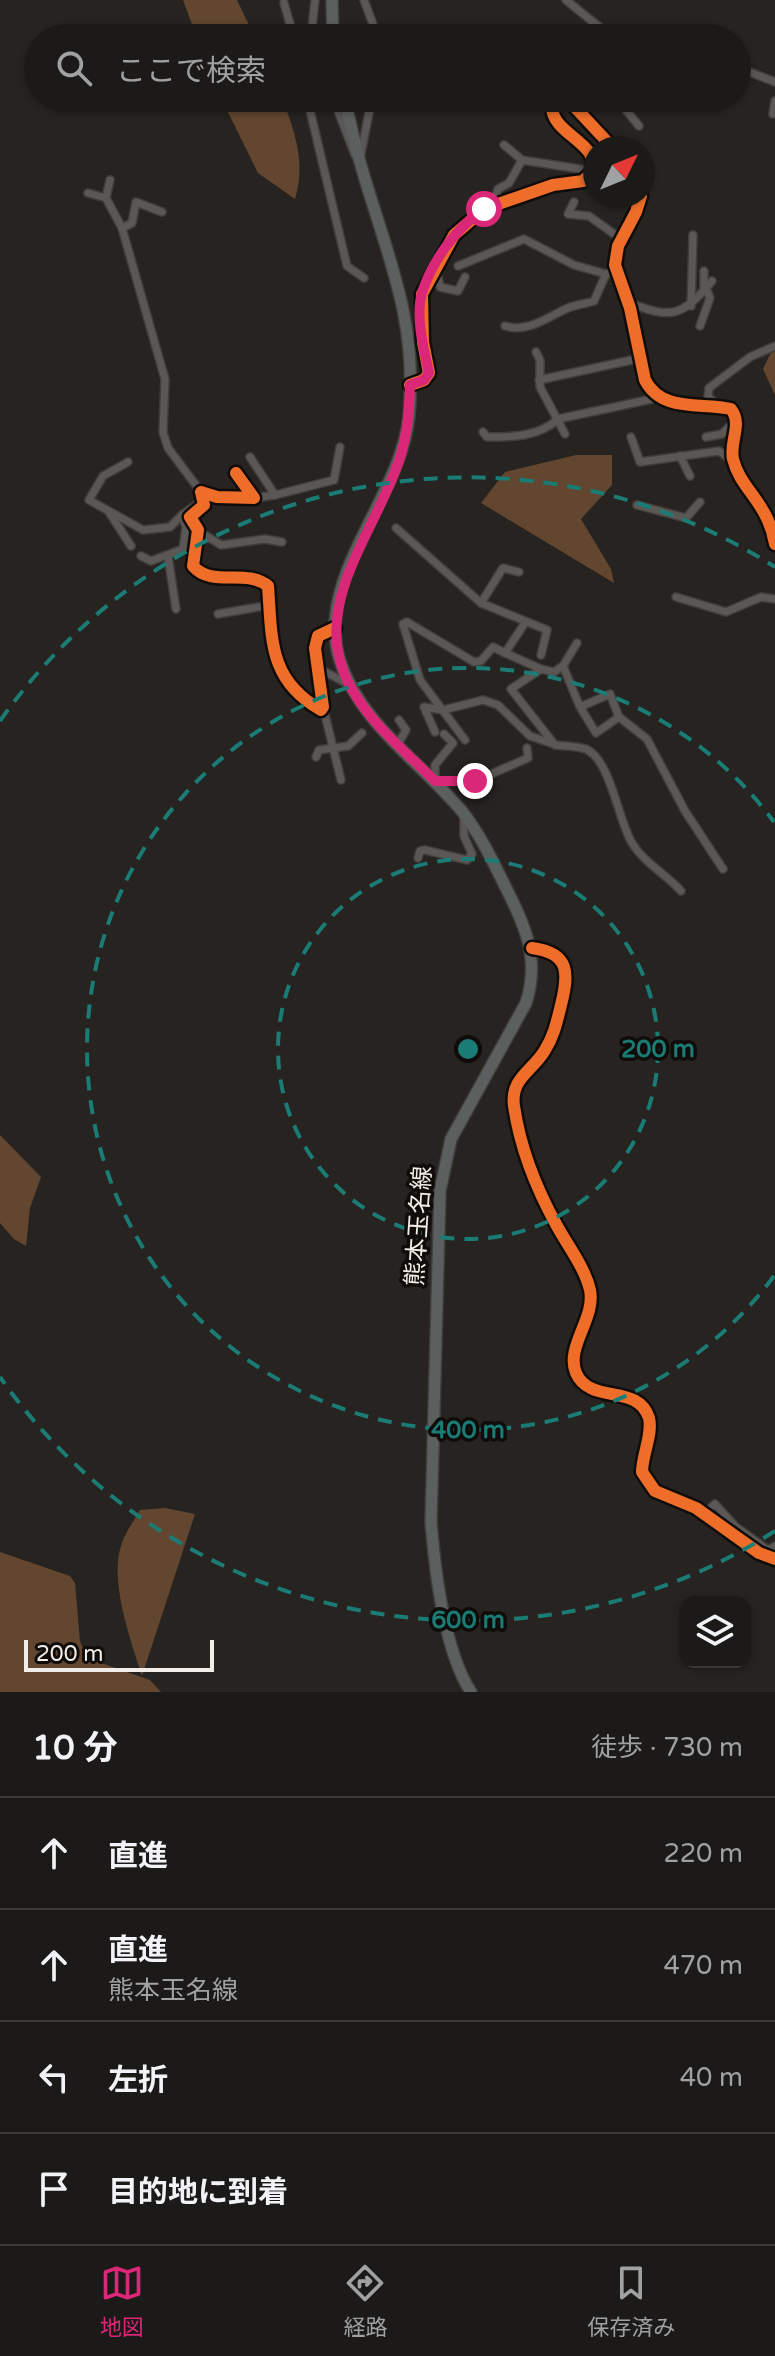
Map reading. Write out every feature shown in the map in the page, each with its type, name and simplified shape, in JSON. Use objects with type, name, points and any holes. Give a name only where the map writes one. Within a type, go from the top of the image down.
[{"type":"main road","points":[[332,0],[333,24]]},
{"type":"main road","name":"熊本玉名線","points":[[347,112],[407,317],[410,385],[409,417],[397,468],[343,582],[335,628],[338,658],[364,708],[464,814],[511,898],[532,948],[533,980],[526,1003],[451,1139],[442,1174],[430,1515],[434,1563],[454,1652],[471,1692]]},
{"type":"street","points":[[314,24],[315,0]]},
{"type":"street","points":[[364,0],[373,24]]},
{"type":"street","points":[[566,0],[596,24]]},
{"type":"street","points":[[284,3],[289,24]]},
{"type":"street","points":[[751,73],[775,82]]},
{"type":"street","points":[[773,114],[775,101]]},
{"type":"street","points":[[311,112],[347,266],[364,278]]},
{"type":"street","points":[[338,112],[350,149],[359,160]]},
{"type":"street","points":[[359,160],[369,112]]},
{"type":"street","points":[[553,112],[554,119],[583,147]]},
{"type":"street","points":[[579,112],[602,136]]},
{"type":"street","points":[[628,112],[639,126]]},
{"type":"street","points":[[318,139],[328,140]]},
{"type":"street","points":[[504,145],[522,160],[583,169]]},
{"type":"street","points":[[493,205],[498,189],[509,183],[522,160]]},
{"type":"street","points":[[110,180],[106,198],[122,228],[165,379],[163,432],[168,448],[202,496],[204,505],[190,517],[212,543],[221,545],[265,539],[282,542]]},
{"type":"street","points":[[410,385],[424,380],[429,373],[421,302],[454,235],[474,216],[493,205],[553,185],[583,181]]},
{"type":"street","points":[[88,193],[106,198]]},
{"type":"street","points":[[122,228],[132,223],[136,202],[162,212]]},
{"type":"street","points":[[574,202],[568,214],[589,216],[621,239]]},
{"type":"street","points":[[505,326],[515,329],[541,322],[566,308],[594,301],[611,272],[621,239],[638,208]]},
{"type":"street","points":[[691,306],[693,235]]},
{"type":"street","points":[[458,266],[524,239],[574,265],[611,272]]},
{"type":"street","points":[[436,267],[440,287],[458,291],[465,277]]},
{"type":"street","points":[[700,326],[710,298],[704,271]]},
{"type":"street","points":[[611,272],[627,302],[645,380],[655,394],[705,408],[731,409],[737,419],[732,447],[734,462]]},
{"type":"street","points":[[627,302],[656,313],[674,313],[691,306],[707,286]]},
{"type":"street","points":[[719,408],[708,396],[709,388],[750,357],[775,346]]},
{"type":"street","points":[[536,352],[540,360],[539,380],[565,434]]},
{"type":"street","points":[[539,380],[641,358]]},
{"type":"street","points":[[483,432],[487,437],[524,436],[550,426],[558,419],[625,406],[652,399],[655,394]]},
{"type":"street","points":[[706,437],[722,434],[737,419]]},
{"type":"street","points":[[631,437],[640,462],[719,451],[734,462],[769,517],[775,544]]},
{"type":"street","points":[[128,462],[103,476],[89,500],[143,530],[170,527],[202,496],[254,498],[334,480],[340,447]]},
{"type":"street","points":[[680,456],[690,476]]},
{"type":"street","points":[[250,457],[275,495]]},
{"type":"street","points":[[236,473],[254,498]]},
{"type":"street","points":[[637,505],[686,518],[700,502]]},
{"type":"street","points":[[109,512],[131,546]]},
{"type":"street","points":[[141,556],[151,561],[183,549],[186,527],[182,515]]},
{"type":"street","points":[[396,528],[481,603],[547,630],[541,655]]},
{"type":"street","points":[[198,530],[192,561],[198,571],[205,576],[262,581],[268,586],[268,629],[282,673],[304,700],[321,710],[323,707]]},
{"type":"street","points":[[168,556],[176,609]]},
{"type":"street","points":[[481,603],[503,568],[519,572]]},
{"type":"street","points":[[676,597],[726,612],[761,597],[775,599]]},
{"type":"street","points":[[218,614],[270,605]]},
{"type":"street","points":[[465,740],[420,680],[403,624],[407,622],[474,662],[481,661],[493,647],[554,672],[563,666],[577,643]]},
{"type":"street","points":[[505,653],[525,623]]},
{"type":"street","points":[[335,628],[324,630],[318,636],[318,668],[323,707],[341,780]]},
{"type":"street","points":[[563,666],[580,707],[596,733],[619,717]]},
{"type":"street","points":[[318,668],[349,684]]},
{"type":"street","points":[[541,669],[511,689],[555,745]]},
{"type":"street","points":[[580,707],[610,694],[619,717],[647,739],[685,811],[723,869]]},
{"type":"street","points":[[435,732],[424,707],[443,710],[483,700],[498,705],[530,736],[555,745],[586,749],[606,768],[613,800],[632,843],[647,862],[681,891]]},
{"type":"street","points":[[398,744],[406,730],[399,720]]},
{"type":"street","points":[[316,757],[319,750],[348,746],[362,733]]},
{"type":"street","points":[[444,734],[453,743],[435,765],[435,781],[475,781],[528,758],[527,748]]},
{"type":"street","points":[[418,858],[420,851],[425,850],[467,860],[472,854],[464,836],[464,814]]},
{"type":"street","points":[[532,948],[553,953],[560,959],[566,986],[554,1033],[542,1056],[515,1086],[514,1105],[537,1184],[589,1285],[591,1306],[575,1353],[576,1374],[589,1388],[638,1402],[649,1420],[642,1458],[646,1483],[655,1491],[705,1513],[759,1553],[775,1559]]},
{"type":"street","points":[[705,1513],[715,1504],[736,1527],[757,1542],[772,1551],[775,1546]]},
{"type":"shaded area","points":[[183,0],[237,0],[248,24],[192,24]]},
{"type":"shaded area","points":[[228,112],[287,112],[299,160],[295,199],[258,173]]},
{"type":"shaded area","points":[[775,344],[775,395],[763,369]]},
{"type":"shaded area","points":[[576,455],[612,455],[612,485],[581,519],[611,569],[614,583],[481,503],[505,472]]},
{"type":"shaded area","points":[[0,1135],[41,1177],[30,1208],[26,1246],[14,1239],[0,1223]]},
{"type":"shaded area","points":[[165,1508],[195,1514],[142,1676],[119,1592],[118,1558],[124,1539],[140,1510]]},
{"type":"shaded area","points":[[0,1552],[70,1576],[75,1583],[80,1641],[87,1658],[150,1680],[161,1692],[0,1692]]},
{"type":"cycle path","points":[[553,112],[559,124],[583,146]]},
{"type":"cycle path","points":[[579,112],[602,136]]},
{"type":"cycle path","points":[[410,385],[424,380],[429,373],[423,342],[422,294],[454,235],[484,209],[553,185],[583,181]]},
{"type":"cycle path","points":[[637,208],[618,246],[615,265],[630,308],[645,380],[652,390],[672,402],[731,409],[736,421],[733,459],[766,517],[775,544]]},
{"type":"cycle path","points":[[236,473],[254,498],[217,497],[201,492],[204,505],[190,517],[198,530],[193,566],[210,576],[250,578],[268,586],[273,641],[282,672],[304,698],[321,710],[315,648],[318,636],[335,628]]},
{"type":"cycle path","points":[[532,948],[560,960],[564,966],[565,983],[551,1039],[515,1088],[514,1106],[520,1137],[536,1183],[590,1290],[589,1311],[574,1353],[576,1373],[592,1389],[625,1397],[643,1407],[650,1424],[642,1472],[655,1491],[696,1508],[759,1553],[775,1559]]},
{"type":"route","points":[[475,781],[435,781],[376,722],[345,676],[335,644],[335,628],[343,582],[397,468],[409,417],[410,385],[424,380],[429,373],[423,342],[422,294],[454,235],[484,209]]}]
